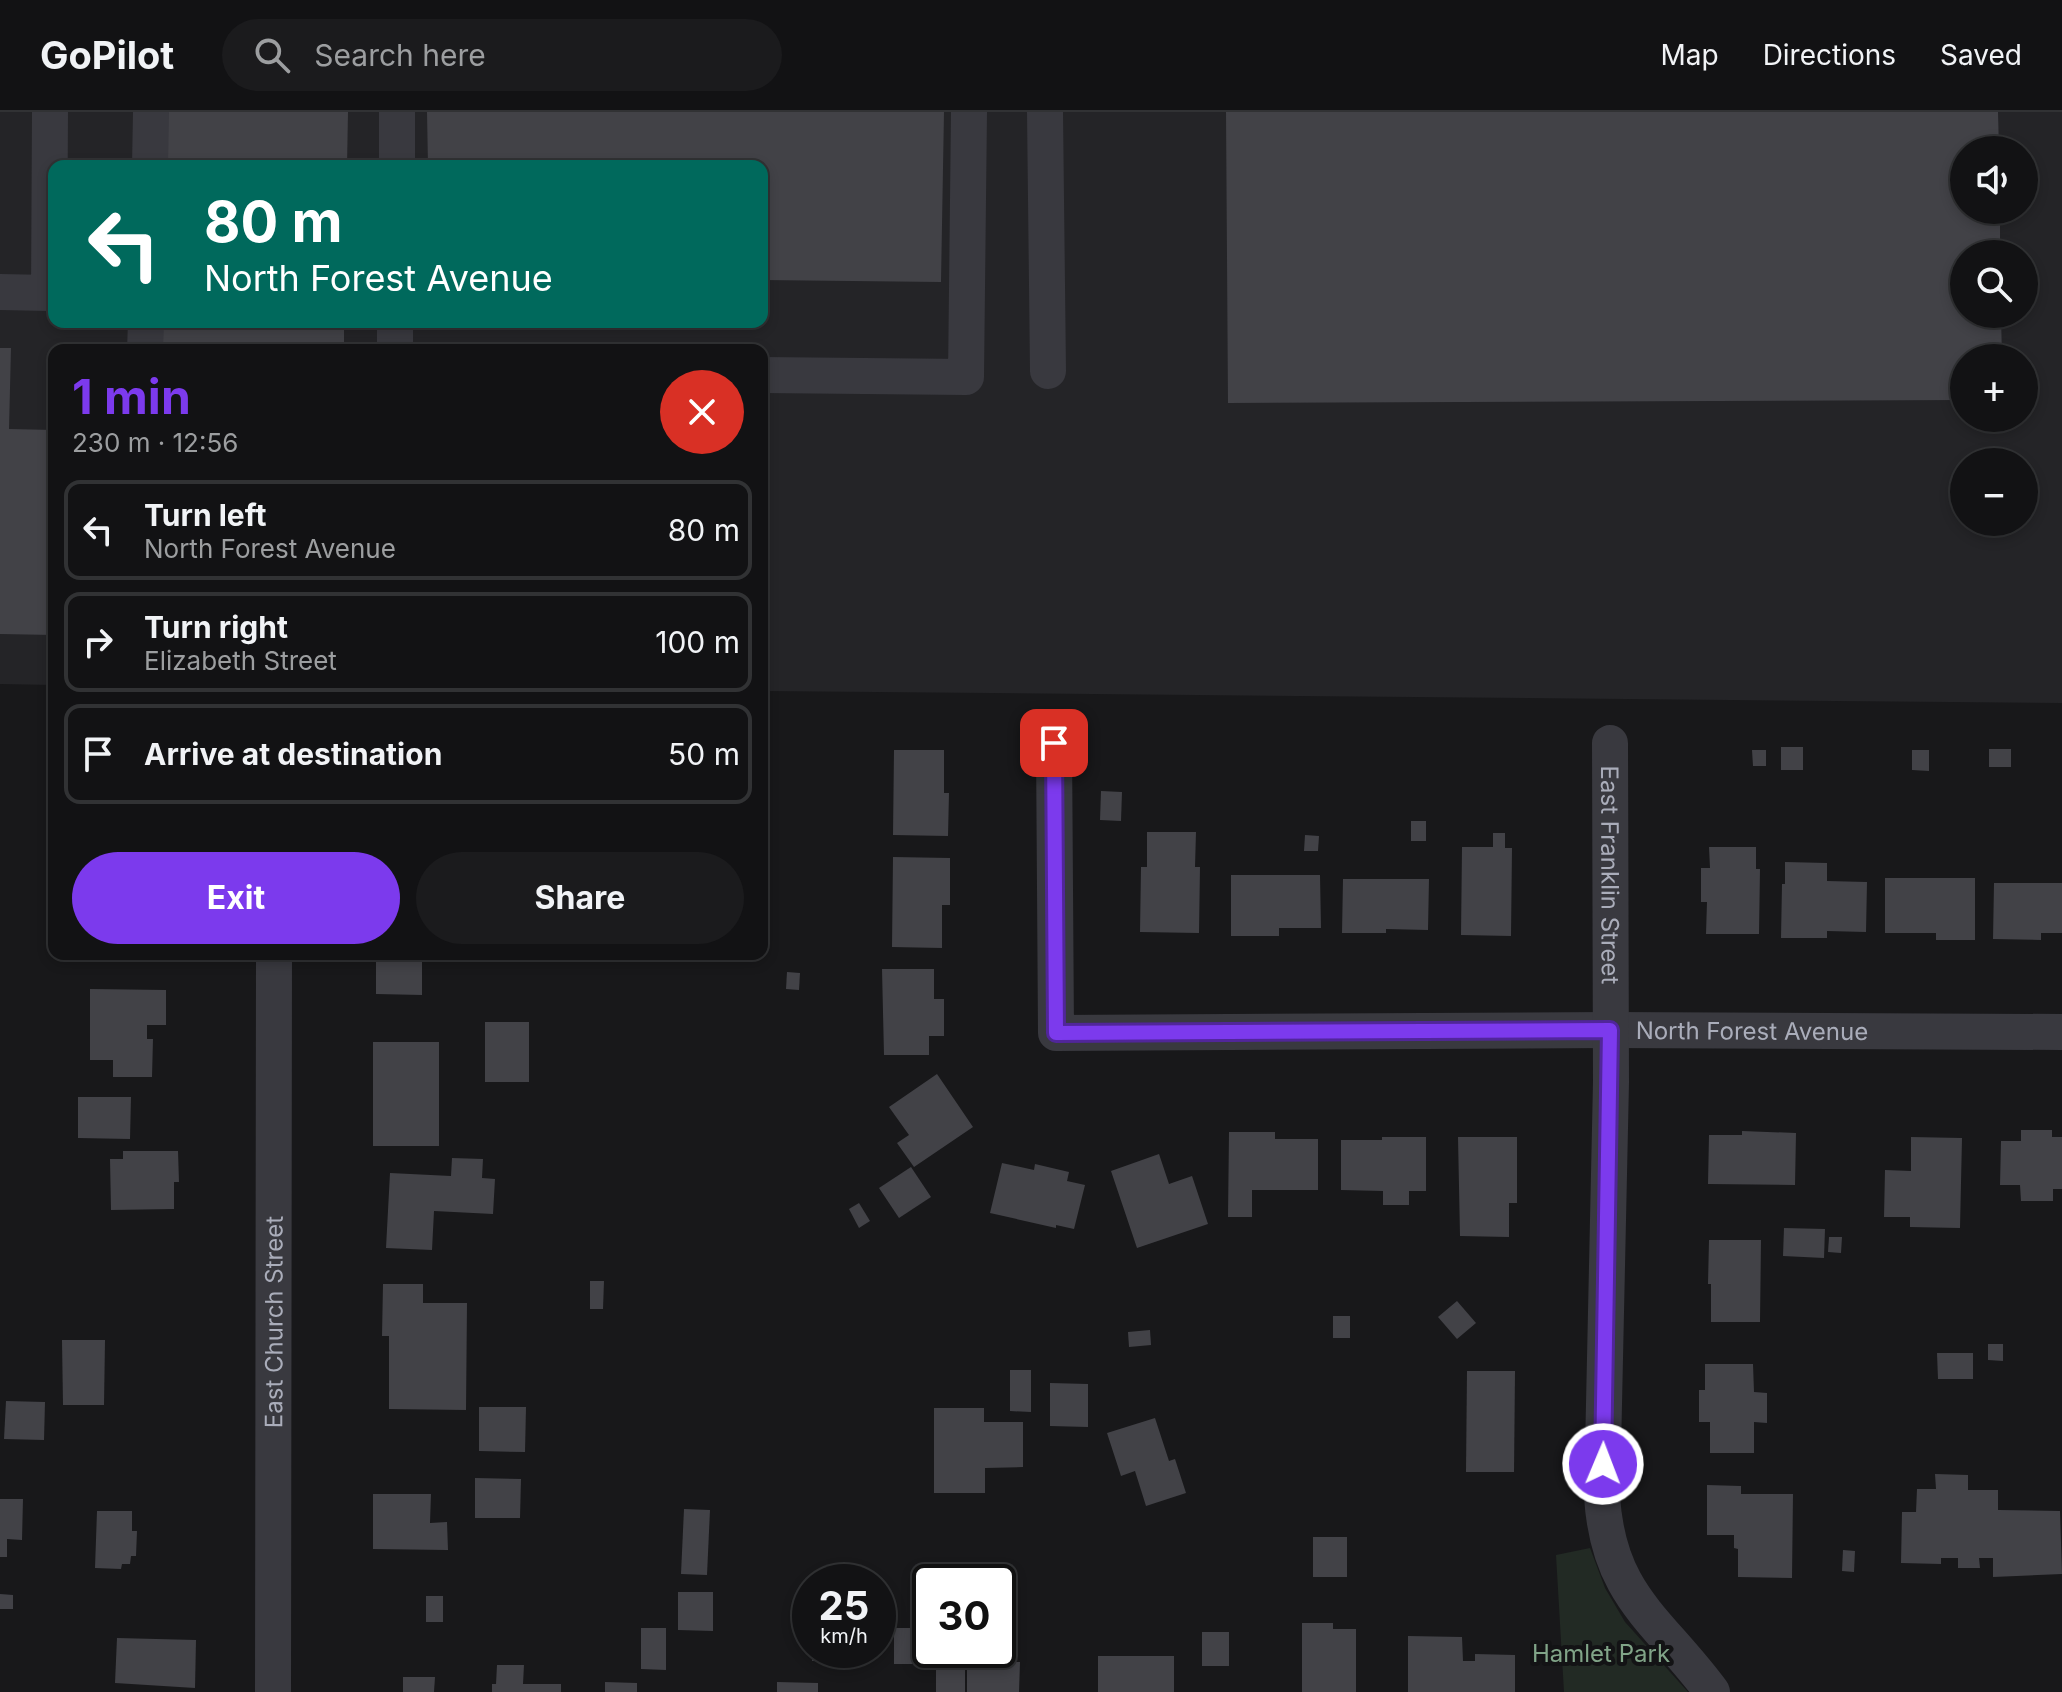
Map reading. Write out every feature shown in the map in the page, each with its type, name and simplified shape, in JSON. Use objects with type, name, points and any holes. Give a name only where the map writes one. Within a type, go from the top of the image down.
[{"type":"street","points":[[50,112],[50,160]]},
{"type":"street","points":[[150,160],[151,112]]},
{"type":"street","points":[[397,112],[397,160]]},
{"type":"street","points":[[768,375],[966,377],[969,112]]},
{"type":"street","points":[[1045,112],[1048,371]]},
{"type":"street","points":[[0,292],[48,293]]},
{"type":"street","name":"North Forest Avenue","points":[[1054,743],[1056,1033],[1610,1030],[2062,1032]]},
{"type":"street","name":"East Franklin Street","points":[[1610,743],[1604,1526],[1623,1582],[1639,1607],[1712,1692]]},
{"type":"street","name":"East Church Street","points":[[273,1692],[274,960]]},
{"type":"shaded area","points":[[0,112],[2062,112],[2062,703],[768,691],[768,344],[48,344],[48,685],[0,684]]},
{"type":"green space","name":"Hamlet Park","points":[[1590,1548],[1605,1588],[1625,1622],[1688,1692],[1564,1692],[1556,1555]]},
{"type":"building","points":[[167,112],[348,112],[347,160],[166,160]]},
{"type":"building","points":[[427,112],[944,112],[941,282],[768,280],[768,160],[428,160]]},
{"type":"building","points":[[1226,112],[1998,112],[1999,136],[1950,136],[1950,224],[2000,224],[2000,240],[1950,240],[1950,328],[2001,328],[2002,344],[1950,344],[1950,400],[1228,403]]},
{"type":"building","points":[[163,328],[344,328],[344,344],[162,344]]},
{"type":"building","points":[[0,348],[11,348],[9,429],[48,430],[48,635],[0,634]]},
{"type":"building","points":[[1781,747],[1803,747],[1803,770],[1781,770]]},
{"type":"building","points":[[1989,749],[2011,749],[2011,767],[1989,767]]},
{"type":"building","points":[[894,750],[944,750],[944,793],[949,793],[948,836],[893,835]]},
{"type":"building","points":[[1752,750],[1766,750],[1766,766],[1753,766]]},
{"type":"building","points":[[1912,750],[1929,750],[1929,771],[1912,770]]},
{"type":"building","points":[[1101,791],[1122,792],[1121,821],[1100,820]]},
{"type":"building","points":[[1411,821],[1426,821],[1426,841],[1411,841]]},
{"type":"building","points":[[1147,832],[1196,832],[1195,867],[1200,867],[1199,933],[1140,932],[1141,867],[1147,867]]},
{"type":"building","points":[[1493,833],[1505,833],[1505,848],[1512,848],[1511,936],[1461,935],[1462,847],[1493,847]]},
{"type":"building","points":[[1305,835],[1319,836],[1318,851],[1304,851]]},
{"type":"building","points":[[1709,847],[1756,847],[1756,869],[1760,869],[1759,934],[1706,934],[1707,902],[1701,902],[1701,868],[1710,868]]},
{"type":"building","points":[[893,857],[950,858],[950,905],[942,905],[942,948],[892,947]]},
{"type":"building","points":[[1785,862],[1827,863],[1827,881],[1867,882],[1866,932],[1827,931],[1827,938],[1781,938]]},
{"type":"building","points":[[1231,875],[1320,875],[1321,928],[1279,928],[1279,936],[1231,936]]},
{"type":"building","points":[[1885,878],[1975,878],[1975,940],[1936,940],[1936,933],[1885,933]]},
{"type":"building","points":[[1343,879],[1429,879],[1428,930],[1386,929],[1386,933],[1342,933]]},
{"type":"building","points":[[1994,883],[2062,883],[2062,933],[2041,933],[2041,940],[1993,939]]},
{"type":"building","points":[[376,960],[422,960],[422,995],[376,994]]},
{"type":"building","points":[[882,969],[934,969],[934,999],[944,999],[944,1036],[929,1036],[929,1055],[884,1055]]},
{"type":"building","points":[[787,972],[800,973],[799,990],[786,989]]},
{"type":"building","points":[[90,989],[166,990],[166,1025],[147,1025],[147,1039],[153,1039],[152,1077],[113,1077],[113,1060],[90,1060]]},
{"type":"building","points":[[485,1022],[529,1022],[529,1082],[485,1082]]},
{"type":"building","points":[[373,1042],[439,1042],[439,1146],[373,1146]]},
{"type":"building","points":[[937,1074],[973,1127],[914,1167],[897,1143],[909,1135],[889,1107]]},
{"type":"building","points":[[78,1097],[131,1097],[130,1139],[78,1138]]},
{"type":"building","points":[[2021,1130],[2052,1130],[2052,1137],[2062,1137],[2062,1189],[2053,1189],[2053,1201],[2021,1201],[2020,1185],[2000,1185],[2001,1141],[2021,1141]]},
{"type":"building","points":[[1742,1131],[1796,1133],[1795,1185],[1708,1184],[1709,1135],[1742,1135]]},
{"type":"building","points":[[1229,1132],[1275,1132],[1275,1139],[1318,1139],[1318,1190],[1252,1190],[1252,1217],[1228,1217]]},
{"type":"building","points":[[1382,1137],[1426,1137],[1426,1191],[1409,1191],[1409,1205],[1383,1205],[1383,1191],[1341,1190],[1341,1140],[1382,1140]]},
{"type":"building","points":[[1458,1137],[1517,1137],[1517,1203],[1509,1203],[1509,1237],[1460,1236]]},
{"type":"building","points":[[1911,1137],[1962,1138],[1960,1228],[1910,1227],[1910,1217],[1884,1217],[1885,1170],[1911,1171]]},
{"type":"building","points":[[123,1151],[178,1151],[179,1182],[174,1182],[174,1209],[111,1210],[110,1159],[123,1159]]},
{"type":"building","points":[[1159,1154],[1169,1184],[1192,1176],[1208,1224],[1137,1248],[1111,1171]]},
{"type":"building","points":[[452,1158],[483,1159],[482,1178],[495,1179],[493,1214],[434,1211],[432,1250],[386,1248],[390,1173],[451,1176]]},
{"type":"building","points":[[1002,1163],[1034,1170],[1035,1164],[1069,1172],[1067,1181],[1085,1185],[1074,1229],[990,1213]]},
{"type":"building","points":[[911,1167],[931,1197],[899,1218],[879,1188]]},
{"type":"building","points":[[859,1203],[870,1221],[859,1228],[849,1209]]},
{"type":"building","points":[[1784,1228],[1825,1229],[1824,1258],[1783,1256]]},
{"type":"building","points":[[1829,1237],[1842,1237],[1841,1253],[1828,1252]]},
{"type":"building","points":[[1709,1240],[1761,1240],[1760,1322],[1711,1322]]},
{"type":"building","points":[[590,1281],[604,1281],[603,1309],[590,1309]]},
{"type":"building","points":[[383,1284],[423,1284],[423,1303],[467,1303],[466,1410],[389,1409],[389,1336],[382,1336]]},
{"type":"building","points":[[1457,1301],[1476,1323],[1457,1339],[1438,1317]]},
{"type":"building","points":[[1333,1316],[1350,1316],[1350,1338],[1333,1338]]},
{"type":"building","points":[[1150,1330],[1151,1345],[1129,1347],[1128,1332]]},
{"type":"building","points":[[62,1340],[105,1340],[104,1405],[63,1405]]},
{"type":"building","points":[[1988,1344],[2003,1344],[2003,1361],[1988,1360]]},
{"type":"building","points":[[1937,1353],[1973,1353],[1973,1379],[1938,1379]]},
{"type":"building","points":[[1705,1364],[1753,1364],[1754,1392],[1767,1393],[1767,1423],[1754,1422],[1754,1453],[1710,1453],[1710,1422],[1699,1422],[1699,1390],[1705,1390]]},
{"type":"building","points":[[1010,1370],[1031,1370],[1031,1412],[1010,1411]]},
{"type":"building","points":[[1467,1371],[1515,1371],[1514,1472],[1466,1472]]},
{"type":"building","points":[[1050,1383],[1088,1384],[1088,1427],[1050,1426]]},
{"type":"building","points":[[6,1401],[45,1402],[44,1440],[4,1439]]},
{"type":"building","points":[[479,1407],[526,1407],[525,1452],[479,1451]]},
{"type":"building","points":[[934,1408],[984,1408],[984,1422],[1023,1422],[1023,1467],[985,1468],[985,1493],[934,1493]]},
{"type":"building","points":[[1155,1418],[1169,1461],[1175,1459],[1186,1493],[1146,1506],[1135,1471],[1121,1476],[1107,1433]]},
{"type":"building","points":[[1935,1474],[1968,1475],[1968,1490],[1998,1490],[1998,1510],[2060,1511],[2062,1574],[1993,1577],[1993,1558],[1979,1558],[1980,1568],[1958,1568],[1958,1558],[1941,1558],[1941,1564],[1901,1563],[1902,1512],[1916,1512],[1917,1489],[1936,1489]]},
{"type":"building","points":[[475,1478],[521,1479],[520,1518],[475,1518]]},
{"type":"building","points":[[1707,1485],[1741,1486],[1741,1494],[1793,1494],[1792,1578],[1738,1577],[1738,1549],[1734,1548],[1734,1535],[1707,1535]]},
{"type":"building","points":[[373,1494],[431,1494],[430,1523],[447,1522],[448,1550],[373,1549]]},
{"type":"building","points":[[0,1499],[23,1499],[22,1540],[7,1539],[7,1557],[0,1557]]},
{"type":"building","points":[[684,1509],[710,1510],[707,1575],[681,1574]]},
{"type":"building","points":[[97,1511],[132,1511],[132,1531],[137,1531],[136,1556],[131,1556],[130,1564],[122,1564],[121,1569],[95,1568]]},
{"type":"building","points":[[1313,1537],[1347,1537],[1347,1577],[1313,1577]]},
{"type":"building","points":[[1843,1550],[1855,1551],[1854,1572],[1842,1571]]},
{"type":"building","points":[[678,1592],[713,1592],[713,1631],[678,1630]]},
{"type":"building","points":[[0,1594],[13,1595],[13,1609],[0,1609]]},
{"type":"building","points":[[426,1596],[443,1596],[443,1622],[426,1622]]},
{"type":"building","points":[[1302,1623],[1333,1623],[1333,1629],[1356,1629],[1356,1692],[1302,1692]]},
{"type":"building","points":[[641,1628],[666,1628],[666,1670],[641,1669]]},
{"type":"building","points":[[896,1628],[912,1628],[912,1664],[896,1664]]},
{"type":"building","points":[[1202,1632],[1229,1632],[1229,1666],[1202,1666]]},
{"type":"building","points":[[1408,1636],[1462,1637],[1463,1661],[1475,1661],[1475,1654],[1515,1655],[1515,1692],[1408,1692]]},
{"type":"building","points":[[117,1638],[196,1640],[195,1688],[115,1683]]},
{"type":"building","points":[[1098,1656],[1174,1656],[1174,1692],[1098,1692]]},
{"type":"building","points":[[1016,1662],[1020,1662],[1019,1692],[967,1692],[967,1668],[1016,1668]]},
{"type":"building","points":[[497,1665],[524,1665],[523,1684],[561,1684],[561,1692],[492,1692],[492,1684],[496,1684]]},
{"type":"building","points":[[936,1668],[965,1668],[965,1692],[936,1692]]},
{"type":"building","points":[[403,1677],[435,1677],[434,1692],[403,1692]]},
{"type":"building","points":[[605,1682],[637,1683],[637,1692],[605,1692]]},
{"type":"building","points":[[777,1682],[818,1683],[818,1692],[777,1692]]},
{"type":"route","points":[[1054,743],[1056,1033],[1610,1030],[1603,1464]]}]
